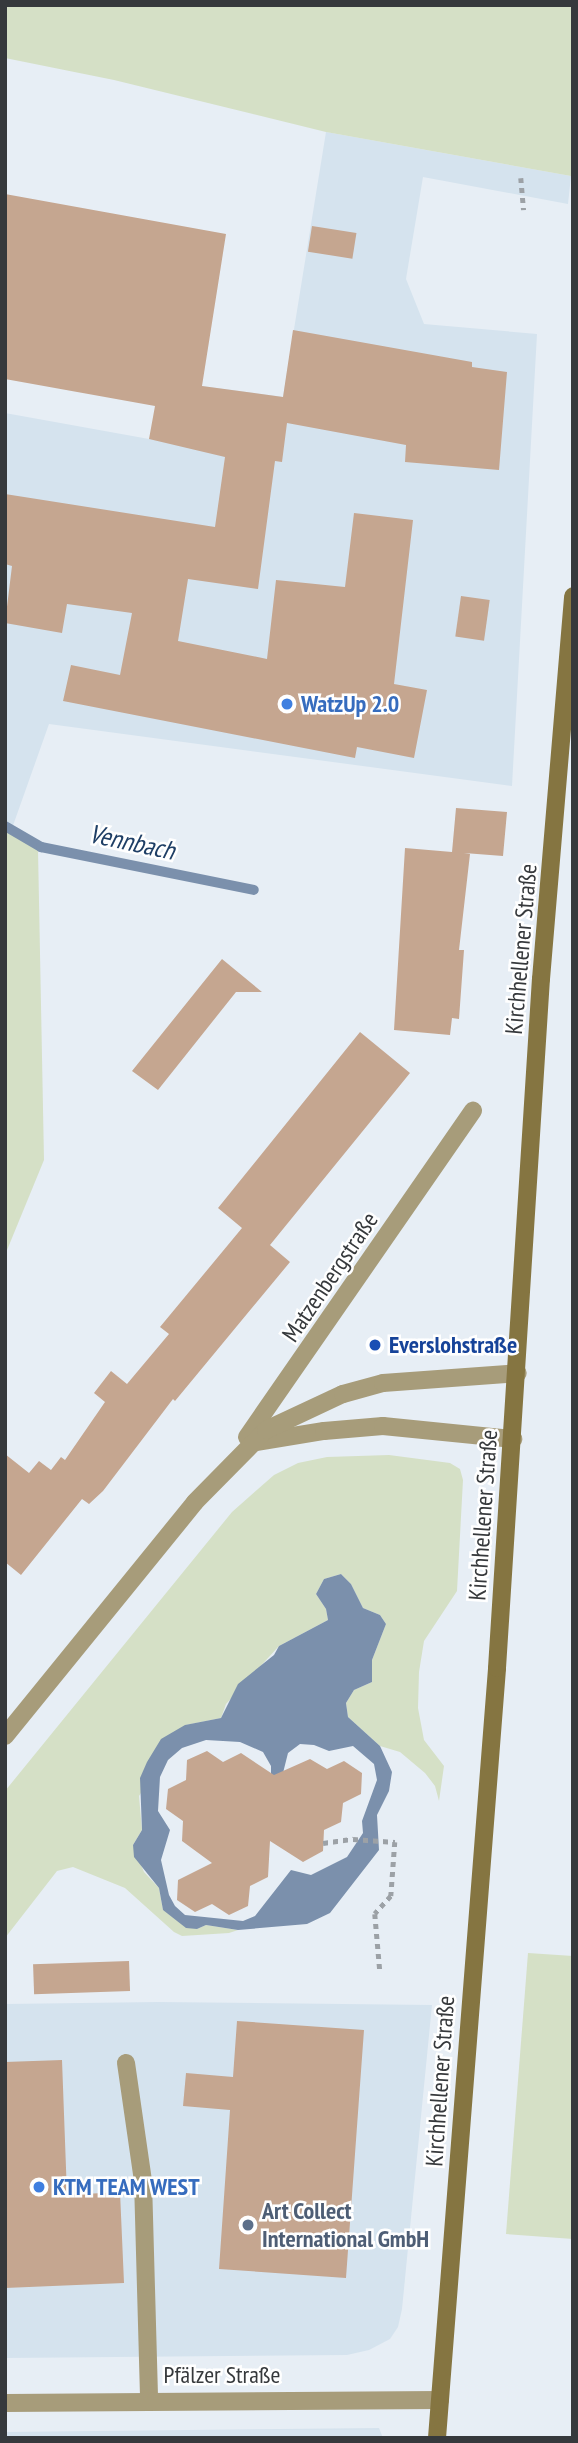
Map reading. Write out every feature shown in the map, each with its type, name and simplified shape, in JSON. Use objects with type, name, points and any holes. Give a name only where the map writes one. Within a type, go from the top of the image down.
[{"type":"main road","name":"Kirchhellener Straße","points":[[437,2438],[518,1374],[541,979],[573,596]]},
{"type":"street","name":"Matzenbergstraße","points":[[5,1736],[225,1468],[473,1111]]},
{"type":"street","name":"Matzenbergstraße","points":[[225,1468],[266,1430],[298,1412],[342,1394],[373,1385],[518,1374]]},
{"type":"street","points":[[249,1444],[288,1435],[383,1426],[513,1439]]},
{"type":"street","points":[[126,2063],[143,2180],[149,2400]]},
{"type":"street","name":"Pfälzer Straße","points":[[5,2403],[440,2400]]},
{"type":"path","points":[[521,178],[523,211]]},
{"type":"path","points":[[323,1843],[353,1839],[395,1842],[391,1896],[375,1914],[380,1971]]},
{"type":"shaded area","points":[[326,132],[571,176],[568,204],[423,177],[406,279],[424,324],[537,334],[512,786],[49,724],[10,834],[5,831],[5,413],[149,439],[202,386],[283,397]]},
{"type":"shaded area","points":[[158,2002],[432,2005],[402,2309],[398,2327],[390,2339],[369,2350],[347,2355],[5,2358],[5,2004]]},
{"type":"shaded area","points":[[379,2428],[383,2438],[5,2438],[5,2432]]},
{"type":"green space","points":[[5,5],[573,5],[571,176],[326,132],[114,80],[5,58]]},
{"type":"green space","points":[[5,831],[38,850],[44,1160],[5,1255]]},
{"type":"green space","points":[[389,1455],[450,1463],[460,1469],[463,1480],[457,1591],[424,1641],[419,1672],[418,1708],[424,1740],[444,1766],[439,1801],[435,1786],[425,1773],[400,1752],[380,1746],[348,1717],[346,1703],[354,1690],[372,1682],[372,1660],[386,1624],[380,1615],[363,1608],[351,1584],[341,1574],[324,1579],[316,1594],[326,1609],[328,1620],[279,1646],[226,1704],[221,1718],[186,1725],[139,1796],[142,1830],[133,1845],[144,1872],[159,1888],[163,1910],[197,1929],[206,1925],[238,1930],[182,1936],[125,1888],[73,1867],[57,1871],[5,1938],[5,1791],[232,1512],[274,1475],[298,1463],[327,1457]]},
{"type":"green space","points":[[528,1953],[573,1956],[573,2239],[506,2234]]},
{"type":"water","points":[[341,1574],[351,1584],[363,1608],[380,1615],[386,1624],[372,1660],[372,1682],[354,1690],[346,1703],[348,1717],[380,1746],[392,1772],[389,1791],[377,1815],[379,1850],[330,1913],[307,1924],[238,1930],[206,1925],[197,1929],[186,1928],[163,1910],[159,1888],[134,1857],[133,1845],[142,1830],[140,1778],[161,1739],[185,1725],[221,1718],[238,1684],[274,1655],[279,1646],[328,1620],[326,1609],[316,1594],[324,1579]],"holes":[[[206,1740],[240,1742],[263,1752],[271,1766],[271,1777],[281,1781],[288,1753],[300,1744],[314,1745],[329,1751],[353,1746],[374,1764],[377,1780],[362,1821],[363,1833],[347,1857],[311,1875],[291,1870],[255,1916],[243,1921],[185,1915],[175,1906],[169,1895],[161,1860],[170,1830],[158,1811],[160,1777],[168,1760],[182,1748]]]},
{"type":"building","points":[[5,194],[226,234],[202,386],[283,397],[293,330],[472,362],[472,367],[507,372],[499,470],[405,462],[406,445],[287,423],[282,462],[275,461],[258,589],[188,579],[178,641],[267,659],[276,580],[345,587],[354,513],[413,520],[394,684],[427,690],[414,758],[357,747],[355,758],[63,701],[71,665],[120,675],[132,613],[67,604],[62,633],[5,623],[12,566],[5,564],[5,494],[215,527],[225,457],[149,439],[155,406],[5,379]]},
{"type":"building","points":[[312,226],[356,233],[352,259],[308,252]]},
{"type":"building","points":[[461,596],[490,600],[484,641],[455,637]]},
{"type":"building","points":[[456,808],[507,812],[503,856],[464,853],[470,854],[459,950],[464,950],[459,1019],[452,1018],[450,1035],[394,1030],[405,848],[452,852]]},
{"type":"building","points":[[222,959],[262,992],[236,992],[158,1090],[132,1071]]},
{"type":"building","points":[[360,1032],[410,1073],[270,1245],[290,1262],[175,1401],[173,1399],[103,1491],[89,1504],[82,1499],[21,1575],[5,1562],[5,1454],[29,1473],[39,1461],[51,1470],[61,1457],[65,1460],[105,1402],[94,1393],[111,1371],[127,1384],[169,1334],[160,1327],[242,1228],[218,1208]]},
{"type":"building","points":[[207,1751],[223,1762],[241,1753],[274,1775],[310,1759],[327,1769],[344,1761],[362,1773],[361,1794],[343,1803],[341,1822],[324,1830],[323,1851],[303,1862],[270,1841],[268,1877],[250,1886],[248,1906],[229,1915],[212,1904],[195,1912],[177,1900],[178,1880],[212,1863],[182,1841],[183,1821],[166,1809],[168,1789],[186,1780],[187,1760]]},
{"type":"building","points":[[129,1961],[130,1991],[34,1994],[33,1964]]},
{"type":"building","points":[[237,2021],[364,2030],[346,2278],[219,2269],[230,2110],[183,2106],[186,2073],[233,2077]]},
{"type":"building","points":[[62,2060],[67,2195],[120,2192],[124,2283],[5,2288],[5,2062]]},
{"type":"waterway","name":"Vennbach","points":[[5,826],[41,847],[254,890]]},
{"type":"place","name":"WatzUp 2.0","points":[[287,704]]},
{"type":"place","name":"Everslohstraße","points":[[375,1345]]},
{"type":"place","name":"KTM TEAM WEST","points":[[39,2187]]},
{"type":"place","name":"Art Collect International GmbH","points":[[248,2225]]}]
